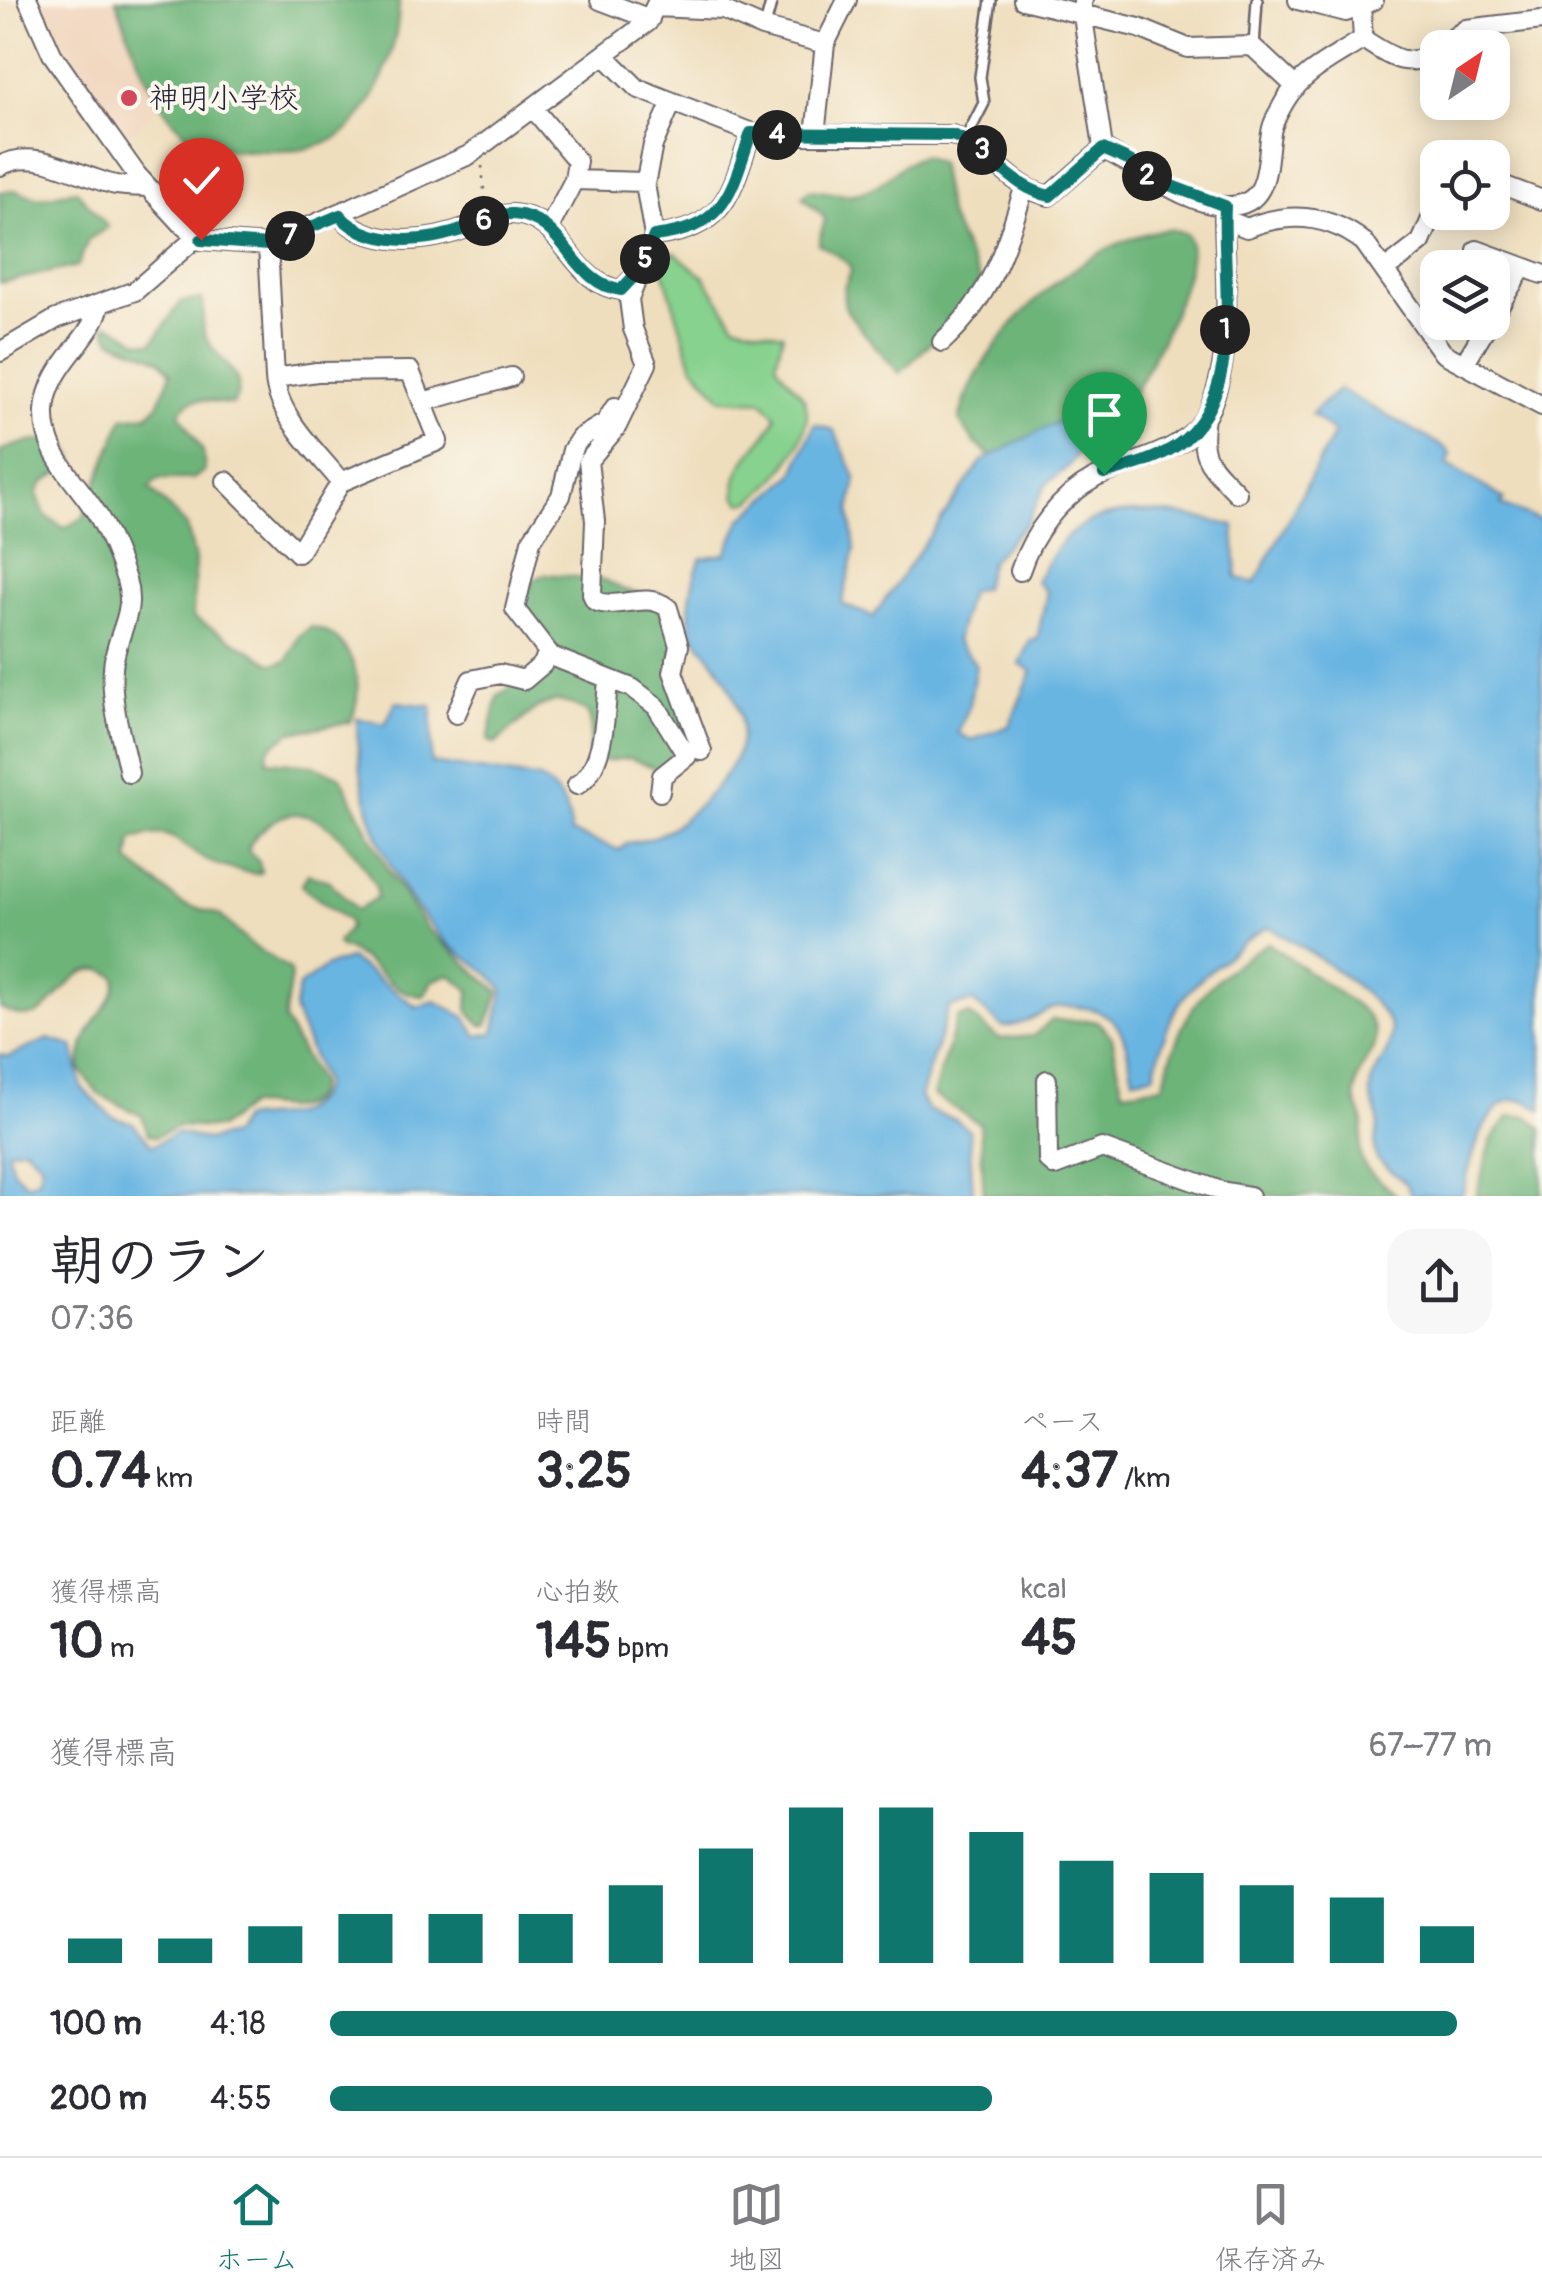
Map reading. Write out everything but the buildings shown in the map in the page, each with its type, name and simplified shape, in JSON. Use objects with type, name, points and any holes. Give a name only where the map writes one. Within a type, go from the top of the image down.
[{"type":"street","points":[[28,0],[52,54],[148,186],[197,237],[268,245],[469,155],[604,55],[654,9]]},
{"type":"street","points":[[600,0],[654,9],[723,10],[764,28],[825,44]]},
{"type":"street","points":[[815,135],[825,44],[846,0]]},
{"type":"street","points":[[1023,0],[1083,9],[1203,50],[1254,47],[1296,87]]},
{"type":"street","points":[[1298,0],[1346,12],[1368,3]]},
{"type":"street","points":[[1225,212],[1250,198],[1264,184],[1270,168],[1272,128],[1296,87],[1363,39],[1368,3]]},
{"type":"street","points":[[1083,9],[1103,149]]},
{"type":"street","points":[[1465,30],[1542,20]]},
{"type":"street","points":[[1363,39],[1407,62],[1420,61]]},
{"type":"street","points":[[604,55],[622,78],[751,133],[952,135],[965,140],[1024,188],[1050,196],[1103,149]]},
{"type":"street","points":[[672,102],[653,146],[645,182],[654,236],[630,299],[633,329],[647,364],[616,428],[588,461],[594,521],[592,594],[599,604],[644,600],[668,608],[679,646],[673,672],[692,714],[702,750]]},
{"type":"street","points":[[533,108],[577,161],[574,180],[549,228]]},
{"type":"street","points":[[654,236],[693,230],[726,204],[751,133]]},
{"type":"street","points":[[1103,149],[1130,161],[1148,177],[1225,212],[1248,228],[1270,218],[1304,217],[1337,224],[1364,242],[1439,349],[1540,399]]},
{"type":"street","points":[[0,166],[19,158],[115,185],[148,186]]},
{"type":"street","points":[[574,180],[645,182]]},
{"type":"street","points":[[942,342],[968,317],[996,275],[1024,188]]},
{"type":"street","points":[[1510,188],[1542,200]]},
{"type":"street","points":[[1225,212],[1225,326],[1202,436],[1206,460],[1237,493]]},
{"type":"street","points":[[340,215],[365,233],[391,241],[434,238],[488,219],[524,215],[549,228],[580,268],[605,288],[621,290],[640,270]]},
{"type":"street","points":[[1385,270],[1420,242],[1426,230]]},
{"type":"street","points":[[0,352],[44,325],[135,291],[197,237]]},
{"type":"street","points":[[268,245],[275,378],[284,407],[340,482]]},
{"type":"street","points":[[1510,262],[1542,274]]},
{"type":"street","points":[[1510,289],[1523,267]]},
{"type":"street","points":[[100,305],[94,326],[63,362],[48,394],[45,417],[54,455],[100,518],[129,593],[130,617],[112,671],[129,773]]},
{"type":"street","points":[[1464,364],[1479,340]]},
{"type":"street","points":[[226,482],[298,554],[340,482],[438,441],[410,371],[317,372],[275,378]]},
{"type":"street","points":[[423,402],[511,378]]},
{"type":"street","points":[[638,382],[620,396],[605,423],[576,442],[561,496],[531,541],[516,609],[547,653],[632,688],[656,706],[686,748],[683,761],[659,780],[660,792]]},
{"type":"street","points":[[1020,571],[1029,545],[1079,489],[1176,446],[1206,417]]},
{"type":"street","points":[[456,714],[471,680],[500,674],[524,680],[543,664],[547,653]]},
{"type":"street","points":[[577,785],[588,778],[596,757],[608,680]]},
{"type":"street","points":[[1048,1080],[1048,1160],[1055,1166],[1102,1148],[1221,1191],[1250,1196]]},
{"type":"lane","points":[[764,28],[772,0]]},
{"type":"lane","points":[[965,140],[984,103],[980,77],[991,0]]},
{"type":"lane","points":[[1254,47],[1257,0]]},
{"type":"path","points":[[487,142],[488,155],[480,175],[488,219]]},
{"type":"shaded area","name":"神明小学校","points":[[37,0],[254,0],[232,30],[128,138],[116,132],[67,63]]},
{"type":"green space","points":[[116,0],[399,0],[390,58],[361,115],[333,140],[303,149],[272,151],[214,147],[181,129],[150,85]]},
{"type":"green space","points":[[922,156],[939,163],[948,214],[980,280],[967,307],[900,373],[847,311],[844,293],[850,268],[819,244],[825,218],[802,197],[809,190],[847,194],[868,190]]},
{"type":"green space","points":[[14,190],[40,198],[76,190],[108,227],[88,240],[78,266],[0,283],[0,192]]},
{"type":"green space","points":[[1170,229],[1186,234],[1190,249],[1188,271],[1167,328],[1116,422],[1096,442],[1067,458],[1046,464],[1000,465],[974,442],[959,420],[970,388],[988,356],[1040,296],[1071,271],[1137,236]]},
{"type":"green space","points":[[674,252],[704,277],[735,324],[783,334],[776,363],[801,394],[806,407],[802,438],[793,454],[771,483],[749,502],[742,503],[736,496],[738,473],[776,416],[763,401],[722,399],[692,364],[662,267]]},
{"type":"green space","points":[[202,299],[204,332],[234,374],[238,393],[233,404],[195,400],[184,407],[180,414],[203,452],[205,471],[193,479],[158,479],[149,488],[187,526],[195,560],[193,617],[273,664],[287,661],[299,636],[311,627],[325,631],[347,651],[357,679],[350,722],[291,732],[268,749],[267,761],[313,765],[341,777],[389,872],[427,929],[499,992],[487,1025],[481,1025],[468,1010],[469,990],[449,974],[432,981],[424,996],[412,994],[340,947],[337,943],[349,928],[348,921],[305,889],[302,885],[308,874],[329,881],[357,910],[377,897],[376,887],[345,842],[316,819],[301,814],[284,816],[258,834],[248,850],[259,862],[261,872],[257,874],[210,862],[167,835],[152,834],[132,840],[129,861],[182,904],[220,915],[250,944],[289,969],[284,1020],[319,1083],[315,1095],[300,1106],[249,1105],[219,1128],[178,1126],[155,1137],[148,1134],[142,1116],[98,1094],[80,1069],[86,1039],[111,997],[116,977],[103,970],[82,973],[35,1015],[19,1015],[0,1008],[0,451],[32,441],[64,445],[75,463],[43,483],[37,494],[45,515],[64,528],[83,518],[123,418],[148,415],[158,405],[171,373],[159,359],[111,340],[105,327],[109,324],[139,341],[152,343],[181,302]]},
{"type":"green space","points":[[546,574],[605,580],[624,590],[649,595],[685,646],[685,685],[701,755],[657,769],[630,758],[606,761],[589,752],[591,723],[585,711],[556,701],[536,708],[495,744],[488,740],[498,695],[548,666],[524,601],[534,580]]},
{"type":"green space","points":[[1268,943],[1361,1009],[1371,1022],[1375,1042],[1361,1070],[1355,1094],[1363,1124],[1360,1153],[1366,1168],[1396,1196],[984,1196],[980,1124],[933,1095],[957,1017],[970,1015],[999,1039],[1033,1036],[1052,1020],[1097,1021],[1112,1037],[1123,1091],[1163,1086],[1178,1038],[1197,1002],[1226,972]]},
{"type":"green space","points":[[1510,1116],[1527,1116],[1542,1128],[1542,1196],[1476,1196],[1492,1139]]},
{"type":"water","points":[[1339,389],[1444,447],[1451,455],[1447,464],[1504,499],[1501,505],[1542,521],[1542,1110],[1524,1100],[1508,1101],[1496,1110],[1477,1143],[1462,1196],[1412,1196],[1405,1183],[1377,1159],[1378,1120],[1370,1088],[1389,1046],[1391,1032],[1386,1018],[1340,973],[1269,927],[1207,972],[1184,997],[1169,1023],[1154,1075],[1133,1078],[1121,1032],[1098,1011],[1060,1007],[1003,1027],[973,1002],[949,1007],[920,1097],[928,1110],[956,1120],[969,1130],[973,1196],[0,1196],[0,1054],[8,1057],[48,1039],[73,1046],[82,1088],[112,1117],[133,1123],[152,1146],[176,1133],[209,1140],[232,1135],[242,1119],[290,1114],[310,1105],[324,1084],[294,1010],[299,986],[327,966],[350,959],[417,1007],[435,1001],[465,1017],[477,1036],[494,1033],[503,990],[445,941],[424,917],[378,838],[362,780],[357,718],[385,724],[396,702],[432,706],[431,763],[540,779],[562,801],[571,833],[620,850],[627,843],[657,836],[674,826],[699,805],[729,770],[741,738],[741,721],[729,685],[690,625],[691,595],[698,566],[701,558],[726,554],[741,520],[793,475],[815,424],[834,430],[856,479],[850,512],[855,549],[842,604],[873,617],[982,461],[1067,417],[1090,433],[1069,466],[1046,484],[1028,521],[991,561],[983,588],[969,592],[956,641],[976,664],[969,707],[958,733],[972,740],[1009,726],[1032,671],[1020,665],[1030,640],[1037,640],[1047,592],[1036,581],[1062,542],[1090,521],[1109,515],[1152,512],[1234,526],[1237,578],[1255,583],[1334,433],[1311,414]],"holes":[[[24,1147],[42,1164],[38,1179],[27,1184],[14,1172],[7,1151]]]},
{"type":"place","name":"神明小学校","points":[[129,98]]},
{"type":"route","points":[[201,240],[268,245],[340,215],[365,233],[391,241],[409,240],[434,238],[508,214],[524,215],[549,228],[595,283],[621,290],[640,270],[654,236],[693,230],[726,204],[751,133],[952,135],[972,142],[1001,173],[1024,188],[1050,196],[1088,158],[1103,149],[1130,161],[1148,177],[1225,206],[1225,326],[1212,405],[1206,417],[1176,446],[1104,474]]}]
